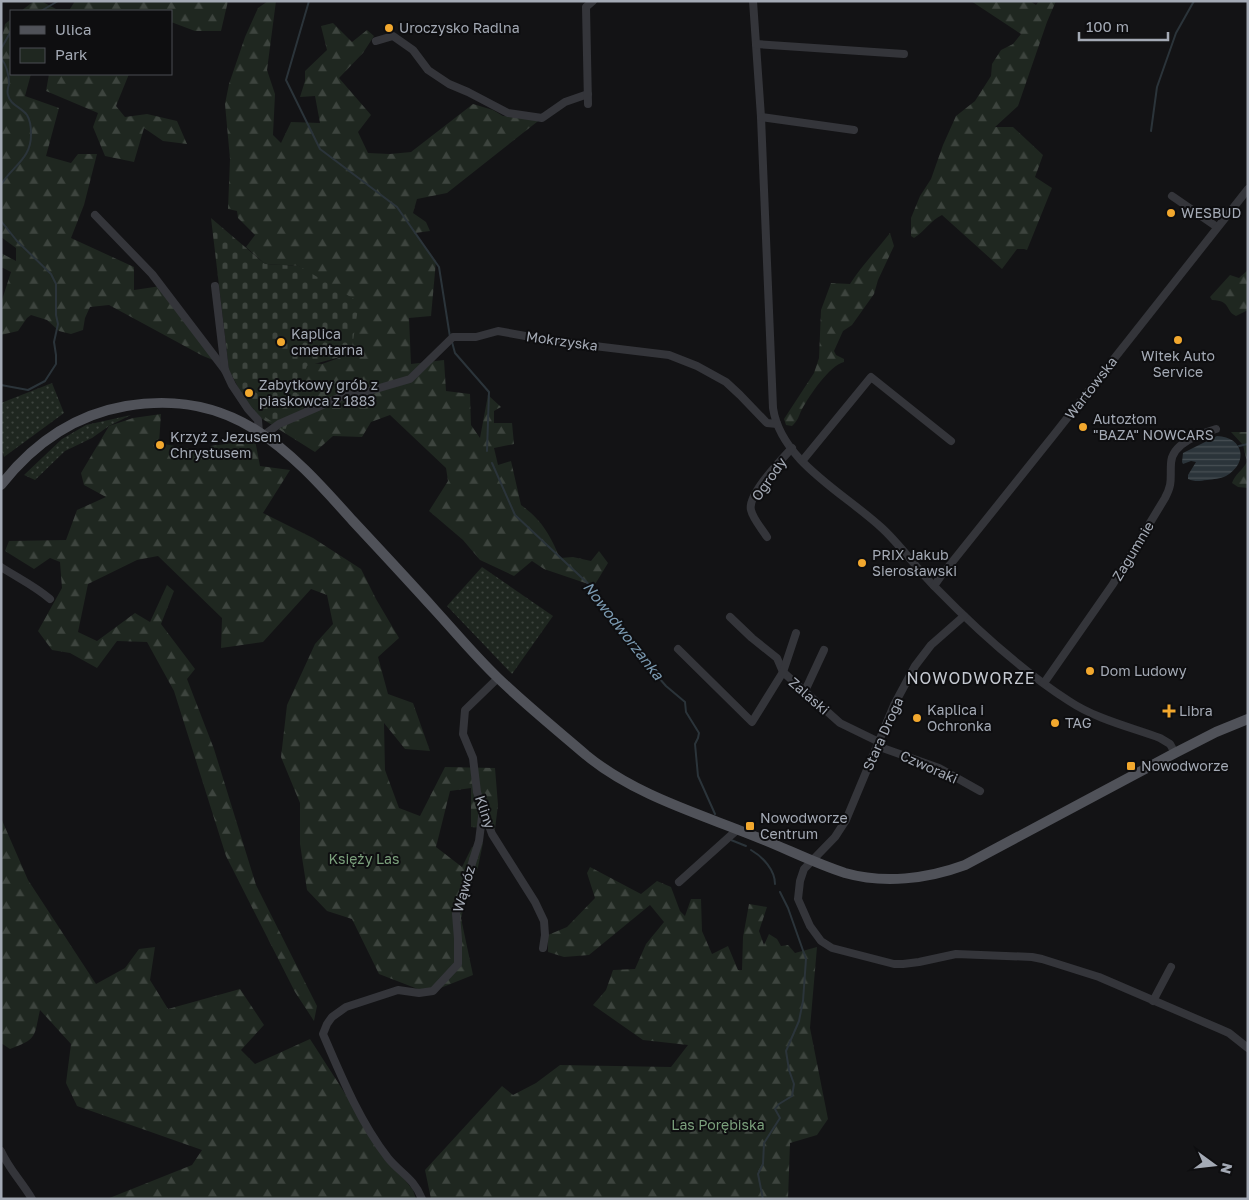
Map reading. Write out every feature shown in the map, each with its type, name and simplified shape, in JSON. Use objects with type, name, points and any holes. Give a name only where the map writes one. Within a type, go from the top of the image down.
[{"type":"main road","points":[[1,485],[32,450],[55,433],[89,416],[118,408],[155,403],[200,408],[226,415],[261,433],[288,453],[318,482],[498,678],[583,752],[614,775],[664,800],[812,860],[844,872],[866,877],[895,879],[934,875],[978,858],[1175,753],[1216,732],[1248,719]]},
{"type":"street","points":[[588,104],[586,7],[593,1]]},
{"type":"street","points":[[753,1],[774,408],[777,424],[782,435],[803,460],[830,486],[882,528],[934,586],[984,635],[1071,703],[1092,714],[1160,738],[1170,744],[1175,753]]},
{"type":"street","points":[[376,41],[393,36],[413,50],[428,70],[449,84],[508,113],[542,118],[565,102],[588,94]]},
{"type":"street","points":[[756,44],[904,54]]},
{"type":"street","points":[[760,117],[854,130]]},
{"type":"street","name":"Wartowska","points":[[934,586],[1248,189]]},
{"type":"street","points":[[1172,196],[1217,227]]},
{"type":"street","points":[[95,214],[152,274],[225,370],[232,385],[258,420],[261,433]]},
{"type":"street","points":[[215,286],[225,370]]},
{"type":"street","name":"Mokrzyska","points":[[261,433],[343,396],[369,391],[410,378],[454,337],[476,337],[498,331],[553,341],[669,355],[697,366],[726,382],[756,410],[766,423],[777,424]]},
{"type":"street","points":[[803,460],[871,377],[951,441]]},
{"type":"street","name":"Zagumnie","points":[[1044,683],[1113,584],[1165,498],[1171,487],[1171,461],[1175,452],[1181,445],[1198,435],[1216,428]]},
{"type":"street","name":"Ogrody","points":[[767,537],[751,512],[751,502],[766,478],[792,448]]},
{"type":"street","points":[[1,567],[35,586],[50,599]]},
{"type":"street","name":"Stara Droga","points":[[964,616],[922,655],[894,704],[846,820],[835,837],[804,869],[800,881],[798,899],[810,926],[821,941],[832,948],[884,962],[903,964],[956,954],[1032,957],[1055,962],[1099,977],[1229,1033],[1248,1048]]},
{"type":"street","name":"Zalaski","points":[[730,617],[777,658],[782,672],[804,693],[840,723],[878,744]]},
{"type":"street","points":[[678,649],[752,722],[782,672],[796,633]]},
{"type":"street","points":[[804,693],[824,650]]},
{"type":"street","name":"Kliny","points":[[498,678],[465,710],[463,734],[473,758],[477,792],[492,834],[535,902],[544,921],[543,948]]},
{"type":"street","name":"Czworaki","points":[[878,744],[939,768],[980,791]]},
{"type":"street","name":"Wąwóz","points":[[422,1199],[413,1182],[389,1159],[363,1120],[323,1034],[326,1024],[346,1007],[398,990],[420,993],[433,991],[458,964],[456,914],[479,841],[482,809]]},
{"type":"street","points":[[679,882],[738,829]]},
{"type":"street","points":[[1153,1001],[1171,966]]},
{"type":"street","points":[[1,1151],[6,1163],[25,1186],[32,1199]]},
{"type":"green space","points":[[34,1],[41,1],[56,9],[70,9],[75,1],[228,1],[221,31],[195,31],[172,22],[172,10],[22,10]]},
{"type":"green space","points":[[268,1],[276,1],[267,70],[275,94],[273,135],[281,143],[291,122],[320,123],[315,96],[300,97],[305,81],[305,71],[327,50],[321,26],[333,23],[352,42],[367,30],[374,36],[363,53],[339,78],[371,115],[358,132],[368,153],[390,154],[411,152],[473,104],[493,110],[503,116],[542,118],[447,193],[417,199],[413,213],[426,222],[430,231],[415,233],[436,261],[431,316],[409,318],[411,364],[444,360],[446,391],[470,394],[471,425],[480,438],[488,395],[501,407],[494,411],[494,423],[512,423],[514,444],[494,448],[498,465],[511,461],[521,505],[535,516],[545,528],[560,558],[573,557],[591,561],[599,551],[608,563],[594,586],[544,569],[532,561],[514,576],[480,560],[463,540],[429,511],[448,481],[446,468],[390,415],[371,422],[362,437],[333,436],[315,452],[253,413],[256,403],[309,363],[322,364],[350,354],[299,266],[265,264],[246,247],[255,235],[238,218],[237,211],[228,209],[230,159],[225,104],[229,84],[245,37],[258,8]]},
{"type":"green space","points":[[971,1],[1030,1],[1036,5],[1039,1],[1056,1],[1018,106],[995,127],[1013,127],[1043,155],[1035,177],[1052,188],[1027,250],[1017,249],[1002,269],[942,215],[914,238],[911,236],[911,218],[920,196],[931,179],[956,116],[975,101],[991,76],[992,64],[1001,50],[1013,44],[1021,34]]},
{"type":"green space","points":[[10,20],[10,75],[31,75],[25,96],[59,108],[46,156],[71,163],[78,154],[97,154],[84,205],[71,238],[134,267],[134,290],[161,286],[213,360],[109,305],[90,307],[85,318],[83,330],[71,334],[59,331],[47,320],[31,315],[18,331],[1,335],[1,303],[11,272],[1,267],[1,253],[16,261],[16,248],[1,237],[1,42],[5,24]]},
{"type":"green space","points":[[49,75],[129,75],[116,106],[125,117],[147,114],[177,121],[187,144],[163,141],[144,128],[134,162],[105,156],[93,127],[98,113],[46,91]]},
{"type":"green space","points":[[211,218],[265,264],[299,266],[359,302],[351,354],[307,366],[285,431],[247,404],[229,370]]},
{"type":"green space","points":[[890,233],[894,246],[878,280],[874,294],[852,325],[843,331],[834,351],[836,355],[844,359],[844,362],[832,369],[820,382],[805,403],[794,424],[792,426],[786,425],[784,419],[814,373],[819,358],[821,310],[831,283],[850,284]]},
{"type":"green space","points":[[1248,270],[1248,310],[1236,316],[1232,314],[1225,304],[1212,300],[1210,297],[1230,275],[1239,278]]},
{"type":"green space","points":[[52,383],[64,413],[4,457],[1,448],[1,403]]},
{"type":"green space","name":"Księży Las","points":[[161,414],[159,443],[206,452],[211,446],[255,440],[260,466],[290,470],[263,513],[313,538],[361,569],[399,638],[378,657],[388,694],[413,703],[430,751],[405,749],[384,723],[385,770],[399,808],[420,816],[445,767],[495,768],[498,805],[495,829],[471,827],[471,788],[450,791],[436,847],[462,867],[472,847],[483,843],[478,867],[468,892],[461,918],[473,975],[428,993],[379,974],[352,919],[327,911],[307,890],[300,844],[300,803],[281,757],[287,705],[315,644],[333,624],[327,595],[311,589],[263,642],[221,648],[222,618],[158,556],[137,560],[88,584],[78,632],[97,641],[135,613],[150,622],[167,585],[174,591],[161,624],[195,669],[187,679],[214,749],[256,885],[317,1006],[314,1021],[295,992],[226,856],[174,691],[147,642],[117,641],[97,668],[70,653],[52,650],[38,631],[62,588],[60,562],[50,558],[34,569],[5,551],[9,541],[66,540],[77,510],[106,497],[84,485],[81,473],[109,426],[133,418]]},
{"type":"green space","points":[[131,415],[109,426],[92,438],[65,451],[35,480],[24,475],[62,439],[86,425]]},
{"type":"green space","points":[[1231,432],[1248,432],[1248,488],[1238,487],[1232,483],[1247,462],[1243,445]]},
{"type":"green space","points":[[482,567],[553,616],[512,674],[447,606]]},
{"type":"green space","points":[[1,818],[28,880],[96,984],[125,968],[139,949],[155,947],[150,980],[168,1009],[240,989],[264,1025],[241,1050],[255,1064],[310,1039],[386,1157],[413,1190],[416,1199],[107,1199],[192,1165],[202,1150],[77,1106],[66,1083],[71,1044],[40,1010],[35,1031],[30,1039],[10,1049],[1,1043]]},
{"type":"green space","name":"Las Porębiska","points":[[590,867],[641,894],[657,881],[671,887],[680,911],[685,916],[691,899],[701,899],[702,931],[712,954],[728,946],[738,970],[742,970],[743,937],[749,904],[767,907],[759,931],[764,945],[769,934],[777,939],[781,946],[788,945],[795,953],[817,947],[810,1028],[828,1119],[817,1135],[790,1143],[788,1199],[431,1199],[425,1170],[502,1086],[513,1095],[536,1083],[560,1065],[671,1067],[688,1045],[643,1040],[593,1005],[606,990],[613,970],[635,969],[646,944],[664,922],[650,905],[589,955],[564,957],[548,952],[548,935],[567,927],[595,898],[587,873]]},
{"type":"shaded area","points":[[1217,436],[1226,437],[1238,446],[1240,458],[1238,464],[1233,471],[1221,478],[1198,481],[1188,479],[1188,475],[1196,462],[1191,461],[1183,464],[1183,453]]},
{"type":"waterway","points":[[43,10],[58,1]]},
{"type":"waterway","name":"Nowodworzanka","points":[[309,1],[286,80],[320,149],[397,207],[439,267],[450,337]]},
{"type":"waterway","points":[[1151,131],[1157,87],[1176,33],[1194,1]]},
{"type":"waterway","points":[[1,49],[10,33]]},
{"type":"waterway","points":[[1,58],[8,73],[9,98],[13,104],[27,115],[31,133],[25,156],[1,185]]},
{"type":"waterway","points":[[1,221],[17,241],[51,274],[56,284],[56,315],[58,324],[54,342],[56,364],[45,381],[28,390],[1,385]]},
{"type":"waterway","name":"Nowodworzanka","points":[[452,342],[455,353],[489,392],[487,451]]},
{"type":"waterway","points":[[1239,446],[1248,444]]},
{"type":"waterway","name":"Nowodworzanka","points":[[492,463],[515,515],[596,591],[632,647],[666,686],[685,702],[686,712],[699,733],[695,744],[698,776],[715,814]]},
{"type":"waterway","name":"Nowodworzanka","points":[[731,840],[746,846]]},
{"type":"waterway","name":"Nowodworzanka","points":[[751,850],[768,864],[775,884]]},
{"type":"waterway","name":"Nowodworzanka","points":[[763,1199],[758,1174],[763,1164],[764,1143],[780,1118],[775,1109],[779,1104],[792,1096],[794,1084],[789,1070],[786,1051],[799,1021],[803,1001],[806,959],[788,908],[780,892]]},
{"type":"place","name":"Uroczysko Radlna","points":[[389,28]]},
{"type":"place","name":"WESBUD","points":[[1171,213]]},
{"type":"place","name":"Witek Auto Service","points":[[1178,340]]},
{"type":"place","name":"Kaplica cmentarna","points":[[281,342]]},
{"type":"place","name":"Zabytkowy grób z piaskowca z 1883","points":[[249,393]]},
{"type":"place","name":"Autozłom \"BAZA\" NOWCARS","points":[[1083,427]]},
{"type":"place","name":"Krzyż z Jezusem Chrystusem","points":[[160,445]]},
{"type":"place","name":"PRIX Jakub Sierosławski","points":[[862,563]]},
{"type":"place","name":"Dom Ludowy","points":[[1090,671]]},
{"type":"place","name":"Libra","points":[[1169,711]]},
{"type":"place","name":"Kaplica i Ochronka","points":[[917,718]]},
{"type":"place","name":"TAG","points":[[1055,723]]},
{"type":"place","name":"Nowodworze","points":[[1131,766]]},
{"type":"place","name":"Nowodworze Centrum","points":[[750,826]]},
{"type":"district","name":"NOWODWORZE","points":[[971,678]]}]
